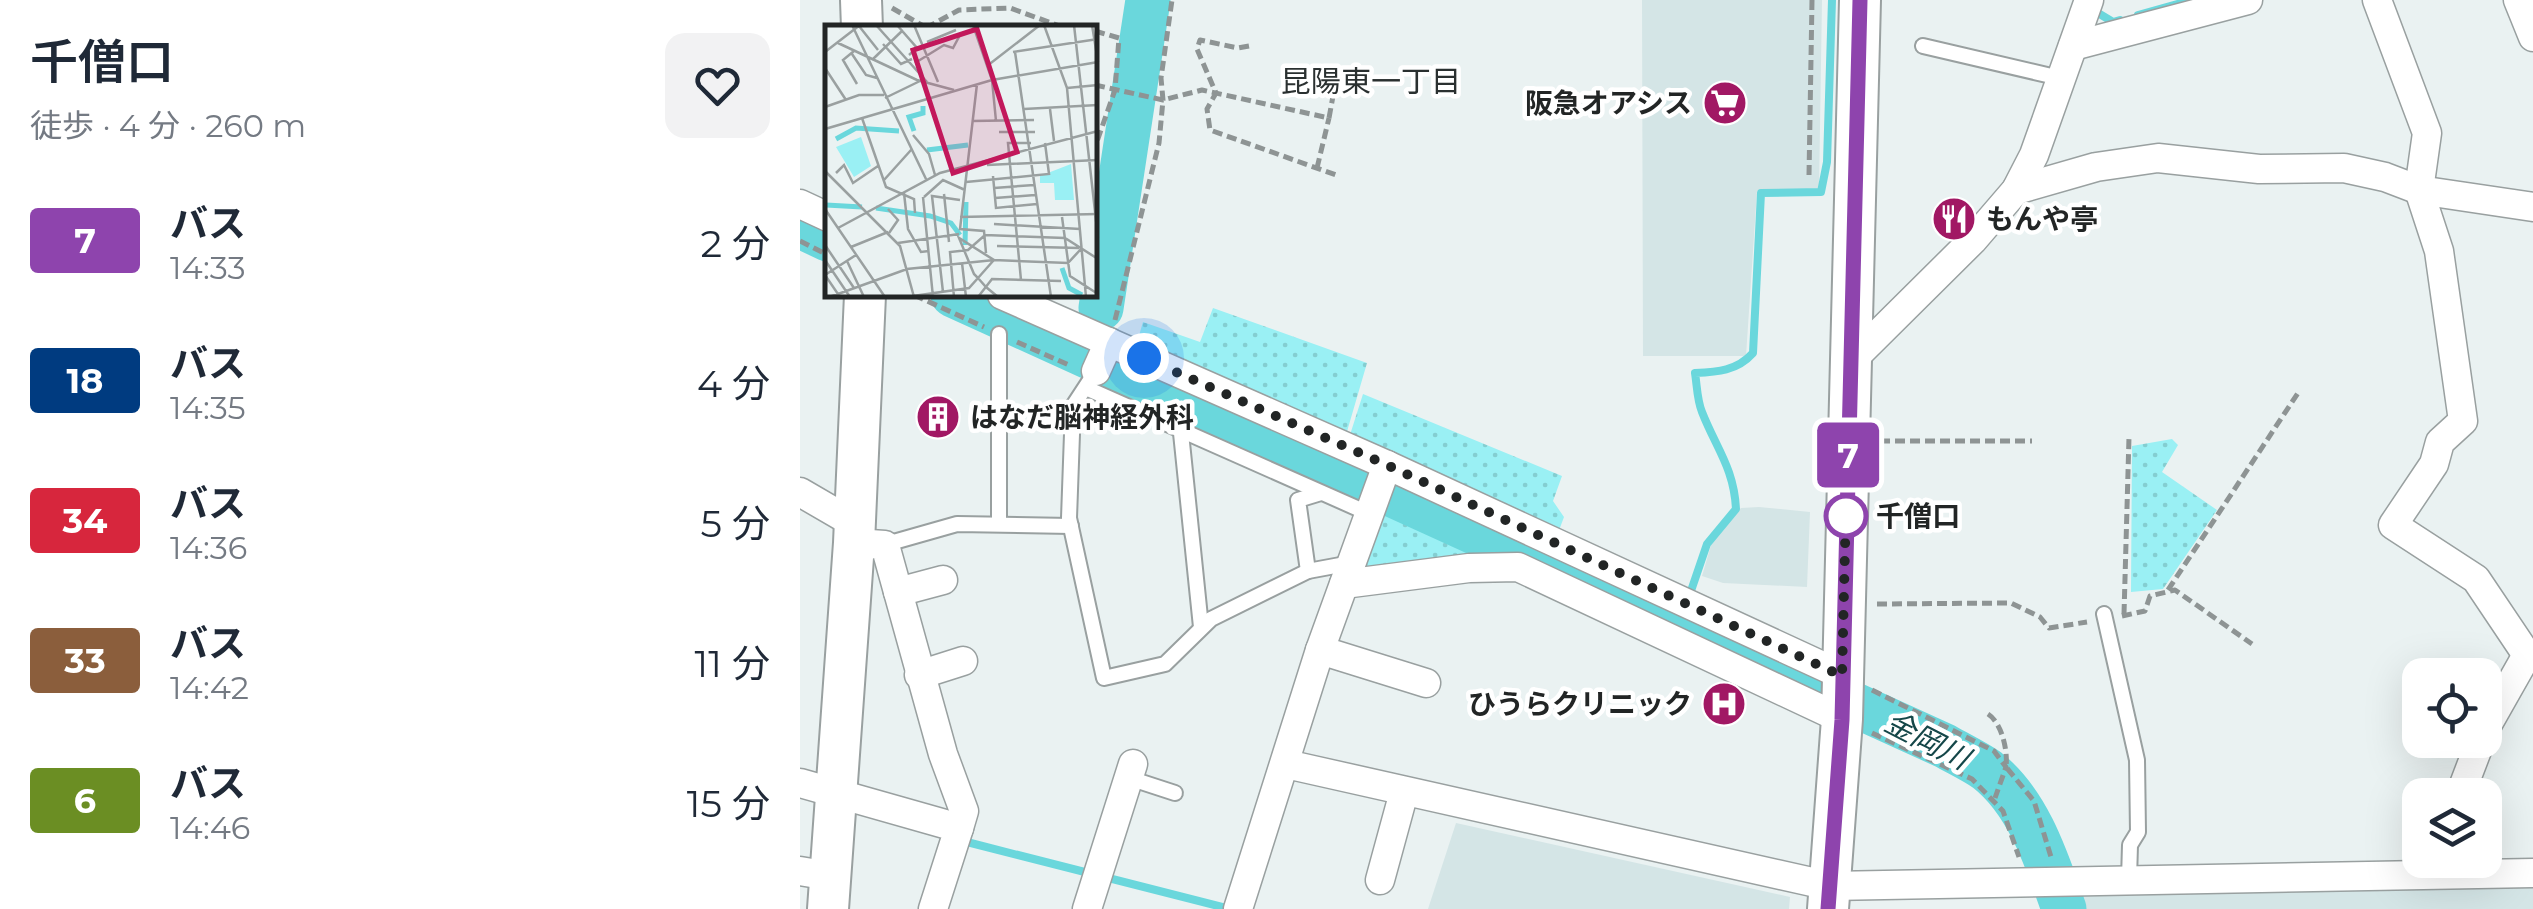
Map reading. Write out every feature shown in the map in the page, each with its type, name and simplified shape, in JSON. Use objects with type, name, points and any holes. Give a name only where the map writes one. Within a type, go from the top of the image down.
[{"type":"main road","points":[[1829,898],[1842,698],[1860,0]]},
{"type":"main road","points":[[819,885],[818,787],[864,537],[865,298]]},
{"type":"street","points":[[1850,362],[1973,240],[2016,190],[2034,155],[2090,0]]},
{"type":"street","points":[[2073,46],[2248,0]]},
{"type":"street","points":[[2377,0],[2427,133],[2420,190],[2439,251],[2463,422],[2440,442],[2434,464],[2393,525],[2476,580],[2530,654],[2502,701]]},
{"type":"street","points":[[2518,0],[2533,37]]},
{"type":"street","points":[[2016,190],[2096,168],[2158,158],[2259,169],[2344,168],[2386,177],[2420,190],[2533,207]]},
{"type":"street","points":[[800,204],[825,216]]},
{"type":"street","points":[[1006,298],[1099,364],[1387,465],[1532,532],[1842,698]]},
{"type":"street","points":[[1238,909],[1320,650],[1387,465]]},
{"type":"street","points":[[800,492],[864,537],[885,546],[943,754],[964,811],[933,909]]},
{"type":"street","points":[[1518,567],[1532,532]]},
{"type":"street","points":[[1348,574],[1518,567],[1842,698]]},
{"type":"street","points":[[898,592],[943,580]]},
{"type":"street","points":[[1320,650],[1426,683]]},
{"type":"street","points":[[920,675],[962,662]]},
{"type":"street","points":[[1286,764],[1829,898],[1982,897],[2130,879],[2402,869]]},
{"type":"street","points":[[1088,909],[1131,771]]},
{"type":"street","points":[[818,787],[960,828]]},
{"type":"street","points":[[1380,880],[1404,792]]},
{"type":"street","points":[[2502,871],[2533,873]]},
{"type":"lane","points":[[1923,46],[2060,78]]},
{"type":"lane","points":[[999,334],[999,524]]},
{"type":"lane","points":[[1348,574],[1308,571],[1211,619],[1165,664],[1104,678],[1071,526],[1073,406],[1099,364],[1181,433],[1370,514]]},
{"type":"lane","points":[[1181,433],[1202,627]]},
{"type":"lane","points":[[1308,571],[1298,500],[1321,493]]},
{"type":"lane","points":[[864,537],[958,524],[1071,526]]},
{"type":"lane","points":[[2105,617],[2137,760],[2138,832],[2130,846],[2130,879]]},
{"type":"lane","points":[[1131,771],[1175,793]]},
{"type":"path","points":[[1099,364],[1159,143],[1163,100],[1160,78],[1172,0]]},
{"type":"path","points":[[1809,175],[1812,0]]},
{"type":"path","points":[[932,25],[959,10],[1010,8],[1057,25]]},
{"type":"path","points":[[870,11],[916,25]]},
{"type":"path","points":[[1098,32],[1119,38],[1115,90],[1098,138]]},
{"type":"path","points":[[1216,92],[1198,48],[1200,40],[1238,48],[1249,46]]},
{"type":"path","points":[[1318,168],[1335,84]]},
{"type":"path","points":[[1098,86],[1163,100],[1202,90],[1329,118]]},
{"type":"path","points":[[1216,92],[1207,109],[1210,130],[1339,176]]},
{"type":"path","points":[[800,242],[825,254]]},
{"type":"path","points":[[2166,592],[2298,393]]},
{"type":"path","points":[[2124,616],[2129,437]]},
{"type":"path","points":[[1848,441],[2032,442]]},
{"type":"path","points":[[1844,605],[2010,603],[2040,617],[2049,628],[2145,612],[2150,596],[2176,590],[2252,644]]},
{"type":"path","points":[[1842,698],[1994,751],[2034,801],[2048,850],[2044,888]]},
{"type":"path","points":[[1842,698],[1972,779],[1995,799],[2044,888]]},
{"type":"path","points":[[1988,714],[1996,720],[2008,757],[1995,799]]},
{"type":"shaded area","points":[[1642,0],[1822,0],[1819,191],[1757,191],[1746,356],[1643,356]]},
{"type":"shaded area","points":[[1213,308],[1367,363],[1346,435],[1138,339],[1143,322],[1200,342]]},
{"type":"shaded area","points":[[1363,394],[1562,476],[1553,501],[1564,517],[1558,533],[1349,438]]},
{"type":"shaded area","points":[[2172,439],[2178,445],[2162,472],[2217,510],[2163,589],[2131,592],[2132,446]]},
{"type":"shaded area","points":[[1378,507],[1497,560],[1354,580]]},
{"type":"shaded area","points":[[1741,508],[1810,512],[1807,587],[1723,583],[1702,576],[1719,532]]},
{"type":"shaded area","points":[[1456,823],[1790,897],[1789,909],[1428,909]]},
{"type":"shaded area","points":[[2533,884],[2533,909],[2081,909],[2073,893]]},
{"type":"waterway","points":[[1101,308],[1148,0]]},
{"type":"waterway","points":[[1679,626],[1707,544],[1736,509],[1728,470],[1700,407],[1695,373],[1733,367],[1753,353],[1761,193],[1821,192],[1827,162],[1832,0]]},
{"type":"waterway","points":[[2138,15],[2192,0]]},
{"type":"waterway","points":[[2093,10],[2113,22],[2120,20]]},
{"type":"waterway","points":[[800,226],[825,238]]},
{"type":"waterway","name":"金岡川","points":[[960,298],[1945,746],[1987,770],[2014,799],[2043,853],[2064,909]]},
{"type":"waterway","points":[[963,841],[1230,909]]},
{"type":"bus line","name":"7","points":[[1828,909],[1842,720],[1860,0]]},
{"type":"place","name":"阪急オアシス","points":[[1725,103]]},
{"type":"place","name":"もんや亭","points":[[1954,219]]},
{"type":"place","name":"はなだ脳神経外科","points":[[938,417]]},
{"type":"place","name":"千僧口","points":[[1846,516]]},
{"type":"place","name":"ひうらクリニック","points":[[1724,704]]},
{"type":"district","name":"昆陽東一丁目","points":[[1371,81]]},
{"type":"route","points":[[1144,358],[1387,465],[1842,676],[1846,506],[1846,516]]}]
